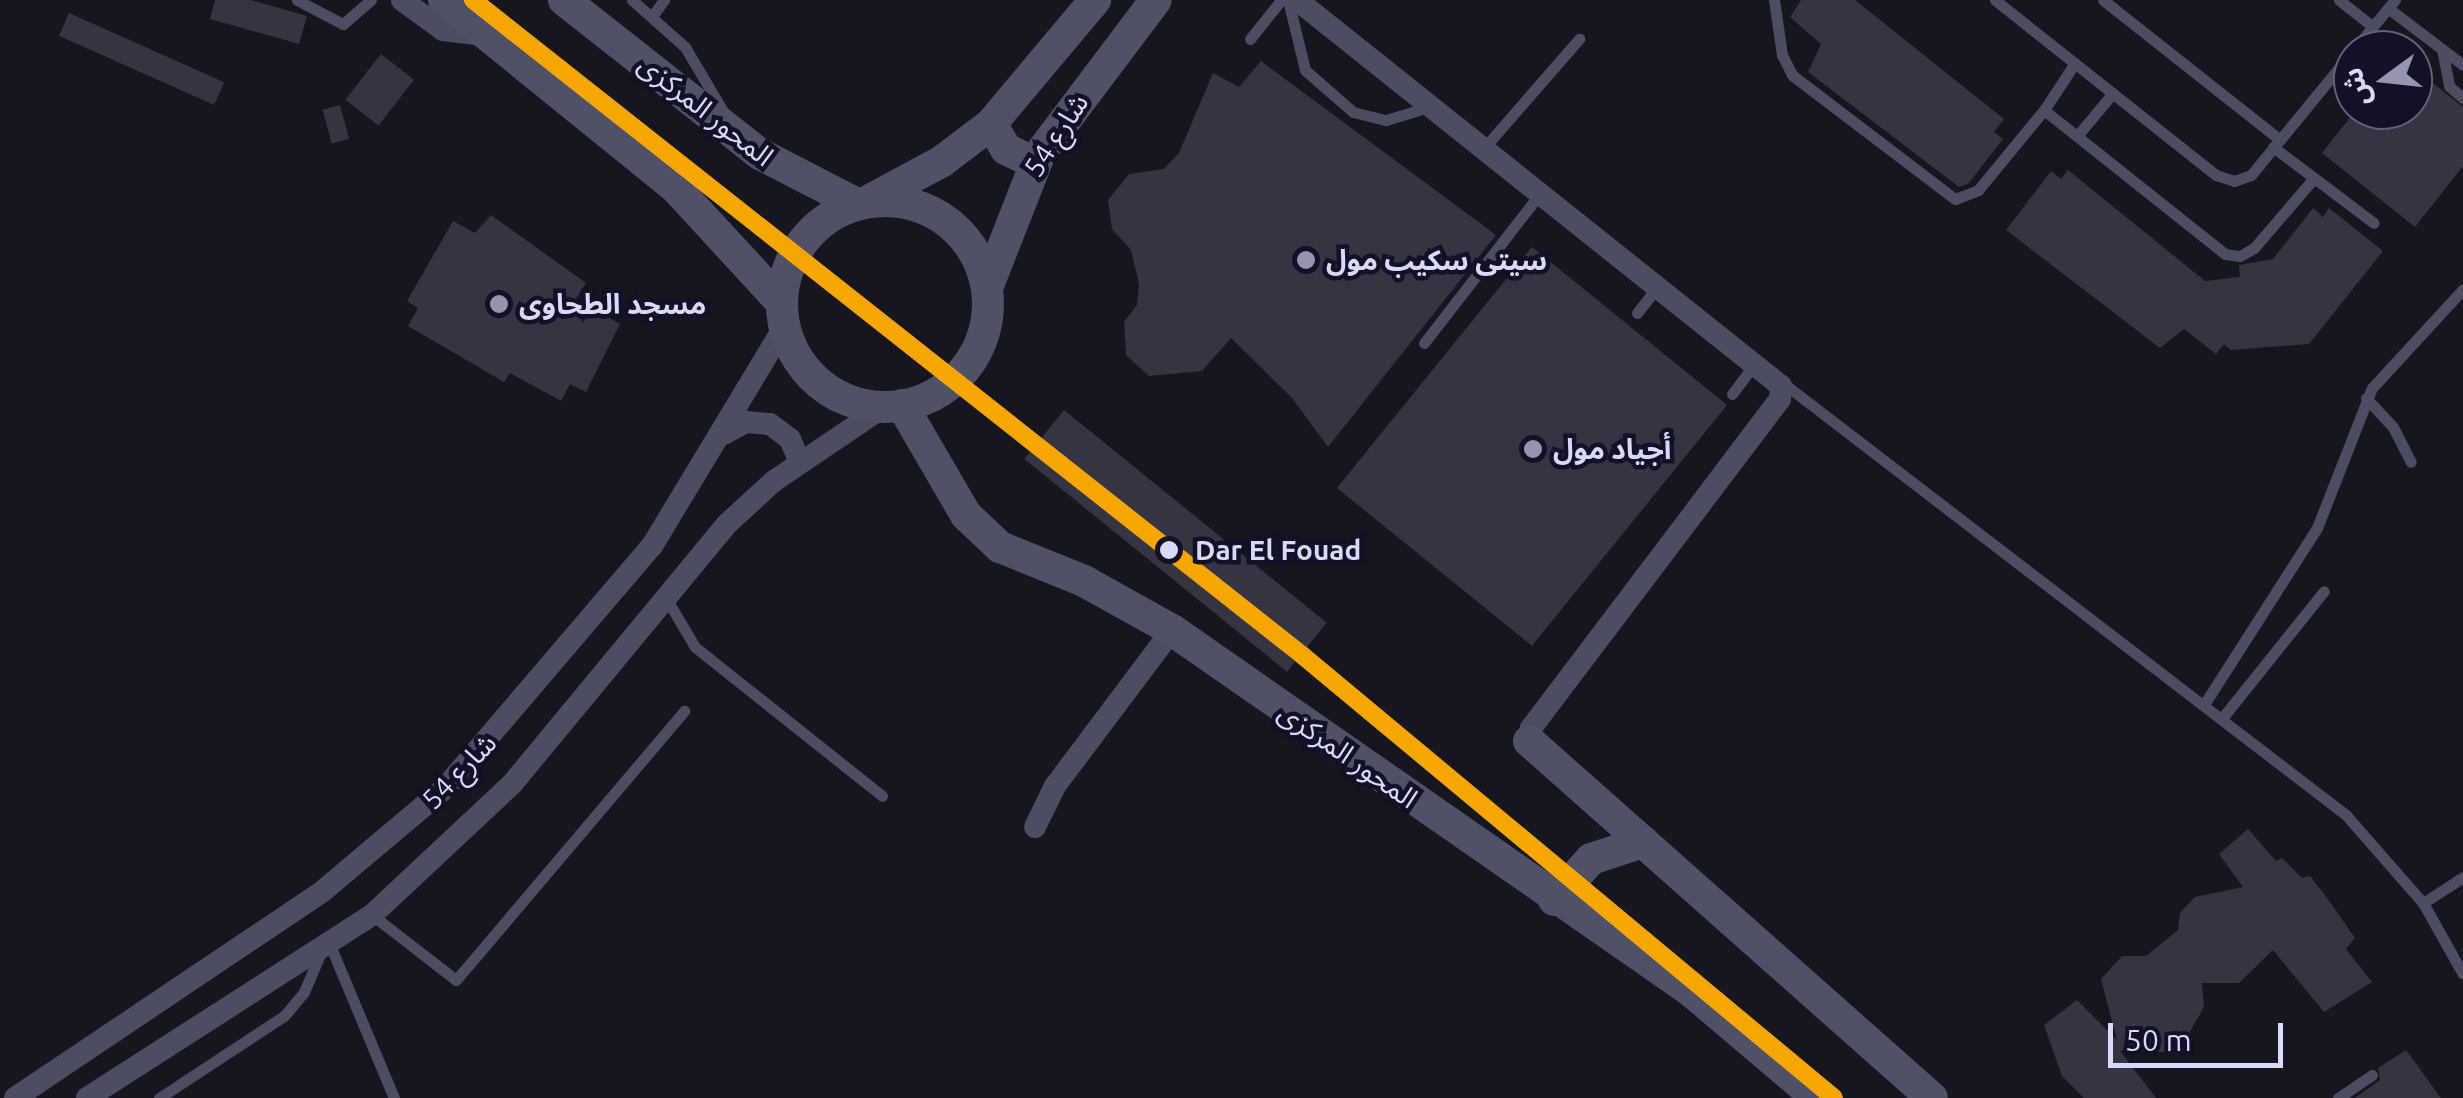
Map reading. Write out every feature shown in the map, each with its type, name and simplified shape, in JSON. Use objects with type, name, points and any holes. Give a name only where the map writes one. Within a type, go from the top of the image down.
[{"type":"main road","points":[[444,0],[674,186],[782,314],[819,384],[892,407],[938,394],[973,360],[988,314],[987,288],[970,245],[954,228],[914,205],[863,203],[803,240],[791,259],[782,314]]},
{"type":"main road","name":"المحور المركزى","points":[[564,0],[790,174],[863,203]]},
{"type":"main road","name":"شارع 54","points":[[863,203],[942,162],[991,124],[1095,0]]},
{"type":"main road","name":"شارع 54","points":[[987,288],[1035,163],[1156,0]]},
{"type":"main road","points":[[991,124],[1006,149],[1035,163]]},
{"type":"main road","name":"المحور المركزى","points":[[892,407],[982,533],[1172,630],[1554,900],[1690,991],[1817,1098]]},
{"type":"main road","points":[[1529,741],[1932,1098]]},
{"type":"main road","points":[[1554,900],[1590,859],[1642,842]]},
{"type":"street","points":[[402,0],[443,30],[491,36]]},
{"type":"street","points":[[1297,0],[1780,380],[1780,399],[1531,728],[1529,741]]},
{"type":"street","name":"شارع 54","points":[[14,1098],[248,944],[406,825],[571,648],[652,546],[724,434],[782,314]]},
{"type":"street","name":"شارع 54","points":[[88,1098],[372,915],[512,784],[727,524],[800,462],[892,407]]},
{"type":"street","points":[[724,434],[746,422],[770,424],[790,439],[800,462]]},
{"type":"street","points":[[1035,826],[1055,786],[1172,630]]},
{"type":"lane","points":[[297,0],[339,24],[372,0]]},
{"type":"lane","points":[[632,0],[696,60],[731,131]]},
{"type":"lane","points":[[652,15],[664,0]]},
{"type":"lane","points":[[1250,38],[1285,0]]},
{"type":"lane","points":[[1285,0],[1306,70],[1353,112],[1386,120],[1432,106]]},
{"type":"lane","points":[[1774,0],[1782,55],[1792,75],[1955,199],[1978,190],[2044,110],[2075,63]]},
{"type":"lane","points":[[1995,0],[2225,179],[2252,175],[2392,4],[2463,65]]},
{"type":"lane","points":[[2103,0],[2314,178],[2374,223]]},
{"type":"lane","points":[[2339,0],[2372,26]]},
{"type":"lane","points":[[1484,148],[1579,39]]},
{"type":"lane","points":[[2442,49],[2449,86],[2463,98]]},
{"type":"lane","points":[[2076,136],[2113,93]]},
{"type":"lane","points":[[2044,110],[2232,256],[2254,248],[2314,178]]},
{"type":"lane","points":[[1424,343],[1541,192]]},
{"type":"lane","points":[[1638,313],[1659,286]]},
{"type":"lane","points":[[2205,703],[2317,528],[2366,398],[2463,290]]},
{"type":"lane","points":[[1732,394],[1756,362]]},
{"type":"lane","points":[[1780,380],[2205,703],[2377,842],[2424,902],[2463,974]]},
{"type":"lane","points":[[2366,398],[2394,427],[2411,462]]},
{"type":"lane","points":[[2223,717],[2324,592]]},
{"type":"lane","points":[[666,598],[695,647],[882,796]]},
{"type":"lane","points":[[372,915],[456,980],[684,711]]},
{"type":"lane","points":[[2424,902],[2463,877]]},
{"type":"lane","points":[[159,1098],[284,1016],[325,948]]},
{"type":"lane","points":[[325,948],[394,1098]]},
{"type":"lane","points":[[2338,1098],[2372,1075]]},
{"type":"building","points":[[215,0],[251,0],[307,16],[299,44],[210,19]]},
{"type":"building","points":[[1801,0],[1855,0],[2004,119],[1994,132],[2003,139],[1968,184],[1959,187],[1808,72],[1821,44],[1790,17]]},
{"type":"building","points":[[69,13],[224,82],[214,105],[59,36]]},
{"type":"building","points":[[381,54],[414,80],[378,126],[345,100]]},
{"type":"building","name":"سيتى سكيب مول","points":[[1261,61],[1496,235],[1328,447],[1292,398],[1231,338],[1202,371],[1149,376],[1126,355],[1124,322],[1137,305],[1139,284],[1131,250],[1112,229],[1108,200],[1129,174],[1164,169],[1179,153],[1213,73],[1239,87]]},
{"type":"building","points":[[2433,83],[2463,107],[2463,166],[2415,227],[2322,153],[2340,130],[2433,130]]},
{"type":"building","points":[[340,105],[349,139],[332,143],[323,110]]},
{"type":"building","points":[[2068,170],[2205,281],[2240,277],[2239,265],[2273,259],[2313,208],[2323,217],[2329,208],[2383,251],[2309,344],[2231,350],[2224,344],[2216,354],[2184,329],[2160,348],[2006,230],[2051,171],[2061,179]]},
{"type":"building","name":"مسجد الطحاوى","points":[[491,215],[586,283],[576,299],[620,324],[586,392],[570,384],[561,401],[510,373],[504,382],[408,326],[418,308],[407,301],[453,221],[475,233]]},
{"type":"building","name":"أجياد مول","points":[[1532,247],[1727,405],[1532,646],[1337,488]]},
{"type":"building","name":"Dar El Fouad","points":[[1064,410],[1327,623],[1287,672],[1024,459]]},
{"type":"building","points":[[2248,829],[2276,861],[2282,858],[2302,878],[2310,876],[2355,938],[2346,949],[2372,982],[2324,1012],[2273,950],[2239,983],[2202,983],[2204,1007],[2188,1035],[2165,1052],[2120,1051],[2156,1098],[2084,1098],[2062,1076],[2044,1025],[2077,1000],[2117,1040],[2101,979],[2122,956],[2146,956],[2178,930],[2180,913],[2195,897],[2243,887],[2219,854]]},
{"type":"building","points":[[2406,1050],[2441,1098],[2355,1098],[2380,1080],[2378,1068]]},
{"type":"transit line","points":[[473,0],[1302,655],[1834,1098]]},
{"type":"place","name":"سيتى سكيب مول","points":[[1306,260]]},
{"type":"place","name":"مسجد الطحاوى","points":[[499,304]]},
{"type":"place","name":"أجياد مول","points":[[1533,449]]},
{"type":"place","name":"Dar El Fouad","points":[[1169,550]]}]
